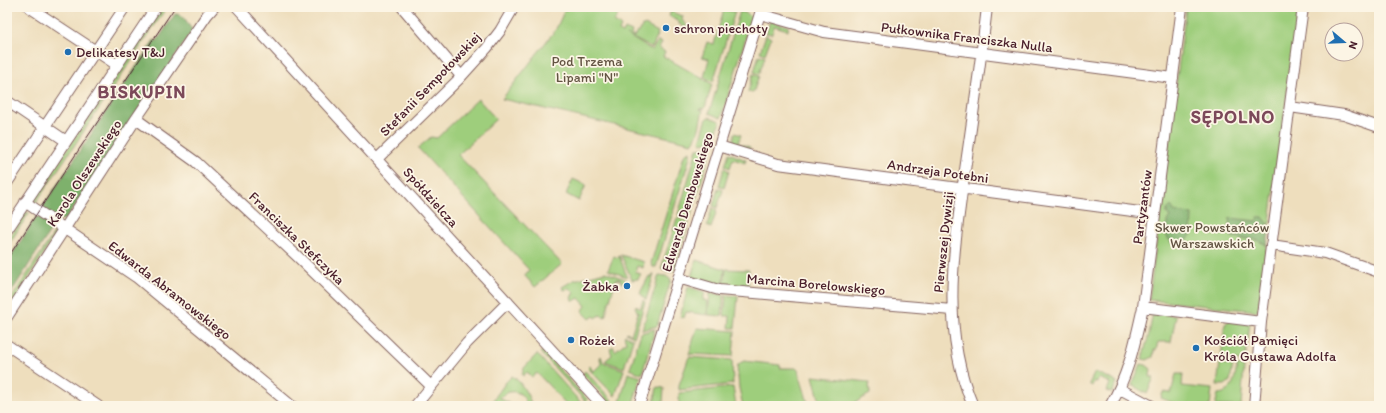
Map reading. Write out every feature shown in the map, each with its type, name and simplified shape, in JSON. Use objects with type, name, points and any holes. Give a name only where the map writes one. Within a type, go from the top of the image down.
[{"type":"street","points":[[30,7],[116,66]]},
{"type":"street","points":[[7,183],[126,7]]},
{"type":"street","points":[[7,230],[10,217],[25,202],[156,7]]},
{"type":"street","name":"Karola Olszewskiego","points":[[7,317],[136,119],[214,7]]},
{"type":"street","name":"Spółdzielcza","points":[[237,7],[603,406]]},
{"type":"street","points":[[402,7],[461,76]]},
{"type":"street","name":"Stefanii Sempołowskiej","points":[[377,159],[461,76],[500,31],[514,7]]},
{"type":"street","name":"Pierwszej Dywizji","points":[[973,406],[960,366],[954,337],[952,310],[954,253],[988,7]]},
{"type":"street","name":"Partyzantów","points":[[1110,406],[1120,389],[1133,351],[1143,307],[1182,7]]},
{"type":"street","points":[[1254,406],[1261,322],[1303,7]]},
{"type":"street","name":"Pułkownika Franciszka Nulla","points":[[761,10],[824,32],[1173,78]]},
{"type":"street","name":"Edwarda Dembowskiego","points":[[639,406],[761,10]]},
{"type":"street","points":[[7,101],[66,140]]},
{"type":"street","points":[[1290,107],[1344,115],[1379,127]]},
{"type":"street","name":"Franciszka Stefczyka","points":[[136,119],[196,162],[297,256],[431,386]]},
{"type":"street","name":"Andrzeja Potebni","points":[[720,146],[778,164],[1155,214]]},
{"type":"street","name":"Edwarda Abramowskiego","points":[[25,202],[136,278],[292,406]]},
{"type":"street","points":[[1271,245],[1326,253],[1379,272]]},
{"type":"street","name":"Marcina Borelowskiego","points":[[678,278],[718,290],[952,310]]},
{"type":"street","points":[[415,406],[466,342],[508,302]]},
{"type":"street","points":[[1143,307],[1261,322]]},
{"type":"street","points":[[7,345],[98,406]]},
{"type":"street","points":[[1120,389],[1152,406]]},
{"type":"green space","points":[[164,7],[167,7],[35,204],[34,199],[150,24]]},
{"type":"green space","name":"Pod Trzema Lipami \"N\"","points":[[566,7],[619,7],[617,9],[620,11],[614,22],[621,26],[619,31],[623,33],[625,29],[632,32],[631,35],[634,37],[637,32],[639,33],[642,26],[645,25],[658,32],[652,48],[627,35],[652,50],[658,41],[662,43],[659,48],[665,52],[663,56],[712,84],[705,108],[699,109],[703,110],[698,131],[692,143],[502,99],[556,29]]},
{"type":"green space","name":"Skwer Powstańców Warszawskich","points":[[1186,7],[1299,7],[1258,311],[1149,300]]},
{"type":"green space","points":[[724,9],[735,12],[713,82],[704,77],[709,59],[702,57],[707,42],[714,44]]},
{"type":"green space","points":[[671,10],[674,13],[683,16],[682,20],[688,28],[691,29],[691,31],[669,16]]},
{"type":"green space","points":[[740,11],[748,14],[752,18],[721,118],[709,113]]},
{"type":"green space","points":[[175,14],[182,16],[193,30],[66,219],[59,219],[50,215],[41,209],[154,40],[157,41]]},
{"type":"green space","points":[[770,21],[788,26],[788,30],[774,26],[772,34],[766,33]]},
{"type":"green space","points":[[766,35],[771,38],[765,54],[760,52]]},
{"type":"green space","points":[[759,55],[765,57],[759,74],[754,72]]},
{"type":"green space","points":[[753,74],[759,76],[753,93],[748,92]]},
{"type":"green space","points":[[478,99],[496,119],[458,155],[562,264],[535,287],[525,276],[529,270],[418,148],[431,137],[437,138]]},
{"type":"green space","points":[[709,117],[720,122],[713,141],[701,143],[700,141],[707,118]]},
{"type":"green space","points":[[735,133],[741,135],[738,143],[750,147],[749,151],[732,145]]},
{"type":"green space","points":[[712,147],[690,218],[678,215],[697,149]]},
{"type":"green space","points":[[690,151],[690,157],[656,267],[653,267],[651,263],[684,156]]},
{"type":"green space","points":[[729,153],[746,160],[745,163],[733,159],[730,168],[725,166]]},
{"type":"green space","points":[[724,168],[729,171],[724,188],[719,186]]},
{"type":"green space","points":[[573,179],[586,185],[579,201],[566,194]]},
{"type":"green space","points":[[718,188],[723,190],[717,208],[713,206]]},
{"type":"green space","points":[[1171,206],[1175,212],[1192,214],[1191,235],[1187,240],[1172,244],[1166,235],[1165,228],[1170,216],[1167,214],[1167,210]]},
{"type":"green space","points":[[712,208],[717,210],[711,228],[707,226]]},
{"type":"green space","points":[[26,212],[29,213],[7,247],[7,242]]},
{"type":"green space","points":[[37,216],[53,227],[7,299],[7,262]]},
{"type":"green space","points":[[1258,217],[1263,217],[1270,226],[1267,245],[1256,240],[1232,237],[1228,232],[1230,218],[1257,221]]},
{"type":"green space","points":[[677,218],[689,222],[674,271],[670,272],[661,269]]},
{"type":"green space","points":[[56,230],[57,232],[7,313],[7,305]]},
{"type":"green space","points":[[619,255],[627,277],[608,270],[614,256],[618,258]]},
{"type":"green space","points":[[621,255],[644,262],[643,268],[637,266],[635,272],[641,274],[638,279],[632,280]]},
{"type":"green space","points":[[696,260],[725,269],[723,286],[691,277]]},
{"type":"green space","points":[[726,269],[749,270],[748,288],[724,286]]},
{"type":"green space","points":[[605,272],[627,281],[626,284],[621,282],[621,280],[616,279],[605,317],[600,315],[596,318],[594,316],[590,319],[582,311],[586,306],[579,298],[574,301],[571,298],[574,292],[569,288],[564,290],[562,287],[574,280]]},
{"type":"green space","points":[[654,274],[646,300],[640,293],[649,276],[651,277]]},
{"type":"green space","points":[[659,275],[666,276],[671,280],[657,326],[642,330]]},
{"type":"green space","points":[[688,287],[705,292],[703,300],[708,301],[707,315],[686,312],[684,318],[680,317]]},
{"type":"green space","points":[[710,293],[724,295],[722,316],[708,315]]},
{"type":"green space","points":[[726,295],[738,296],[735,328],[729,328],[730,316],[724,316]]},
{"type":"green space","points":[[643,300],[645,302],[634,337],[626,333],[627,332],[631,335],[638,313],[635,307],[636,305],[640,309]]},
{"type":"green space","points":[[1153,313],[1176,316],[1171,342],[1158,342],[1156,350],[1154,350],[1153,357],[1147,360],[1142,359]]},
{"type":"green space","points":[[1230,320],[1250,323],[1245,362],[1221,358],[1225,324]]},
{"type":"green space","points":[[697,328],[735,331],[733,356],[689,354]]},
{"type":"green space","points":[[655,329],[642,374],[630,369],[641,333]]},
{"type":"green space","points":[[625,335],[633,339],[624,368],[605,361],[612,355],[610,349],[613,346],[615,351],[626,342]]},
{"type":"green space","points":[[543,351],[588,400],[586,402],[540,352]]},
{"type":"green space","points":[[537,354],[583,405],[582,406],[568,406],[537,373],[532,377],[527,372],[523,376],[522,375],[524,368]]},
{"type":"green space","points":[[601,356],[603,362],[624,370],[615,396],[588,368],[590,366],[593,372],[601,364]]},
{"type":"green space","points":[[689,357],[732,360],[733,384],[679,390],[679,385]]},
{"type":"green space","points":[[744,361],[780,365],[780,368],[796,368],[798,370],[809,406],[743,406],[739,388],[737,366]]},
{"type":"green space","points":[[1220,363],[1233,365],[1230,381],[1225,385],[1217,385]]},
{"type":"green space","points":[[1141,364],[1146,365],[1151,369],[1150,377],[1154,377],[1147,394],[1132,385]]},
{"type":"green space","points":[[1237,365],[1244,367],[1241,406],[1215,406],[1218,394],[1227,391],[1230,388]]},
{"type":"green space","points":[[585,371],[612,400],[609,402],[583,374]]},
{"type":"green space","points":[[1095,372],[1117,382],[1112,393],[1107,391],[1110,383],[1099,378],[1097,382],[1094,381],[1092,386],[1089,384]]},
{"type":"green space","points":[[628,373],[641,377],[632,406],[624,406],[620,402]]},
{"type":"green space","points":[[1176,374],[1183,374],[1182,386],[1212,389],[1210,406],[1181,406],[1161,398],[1163,392],[1171,393]]},
{"type":"green space","points":[[512,376],[524,389],[532,406],[526,406],[523,397],[520,394],[516,392],[508,392],[500,398],[514,406],[489,406],[506,382]]},
{"type":"green space","points":[[813,376],[869,382],[870,394],[849,406],[821,406]]},
{"type":"green space","points":[[657,387],[664,388],[663,403],[654,404]]},
{"type":"green space","points":[[733,387],[736,406],[679,406],[679,393]]},
{"type":"tram line","points":[[7,259],[175,7]]},
{"type":"place","name":"schron piechoty","points":[[666,28]]},
{"type":"place","name":"Delikatesy T&J","points":[[68,52]]},
{"type":"place","name":"Żabka","points":[[627,286]]},
{"type":"place","name":"Rożek","points":[[571,340]]},
{"type":"place","name":"Kościół Pamięci Króla Gustawa Adolfa","points":[[1196,348]]},
{"type":"district","name":"BISKUPIN","points":[[142,92]]},
{"type":"district","name":"SĘPOLNO","points":[[1233,117]]}]
